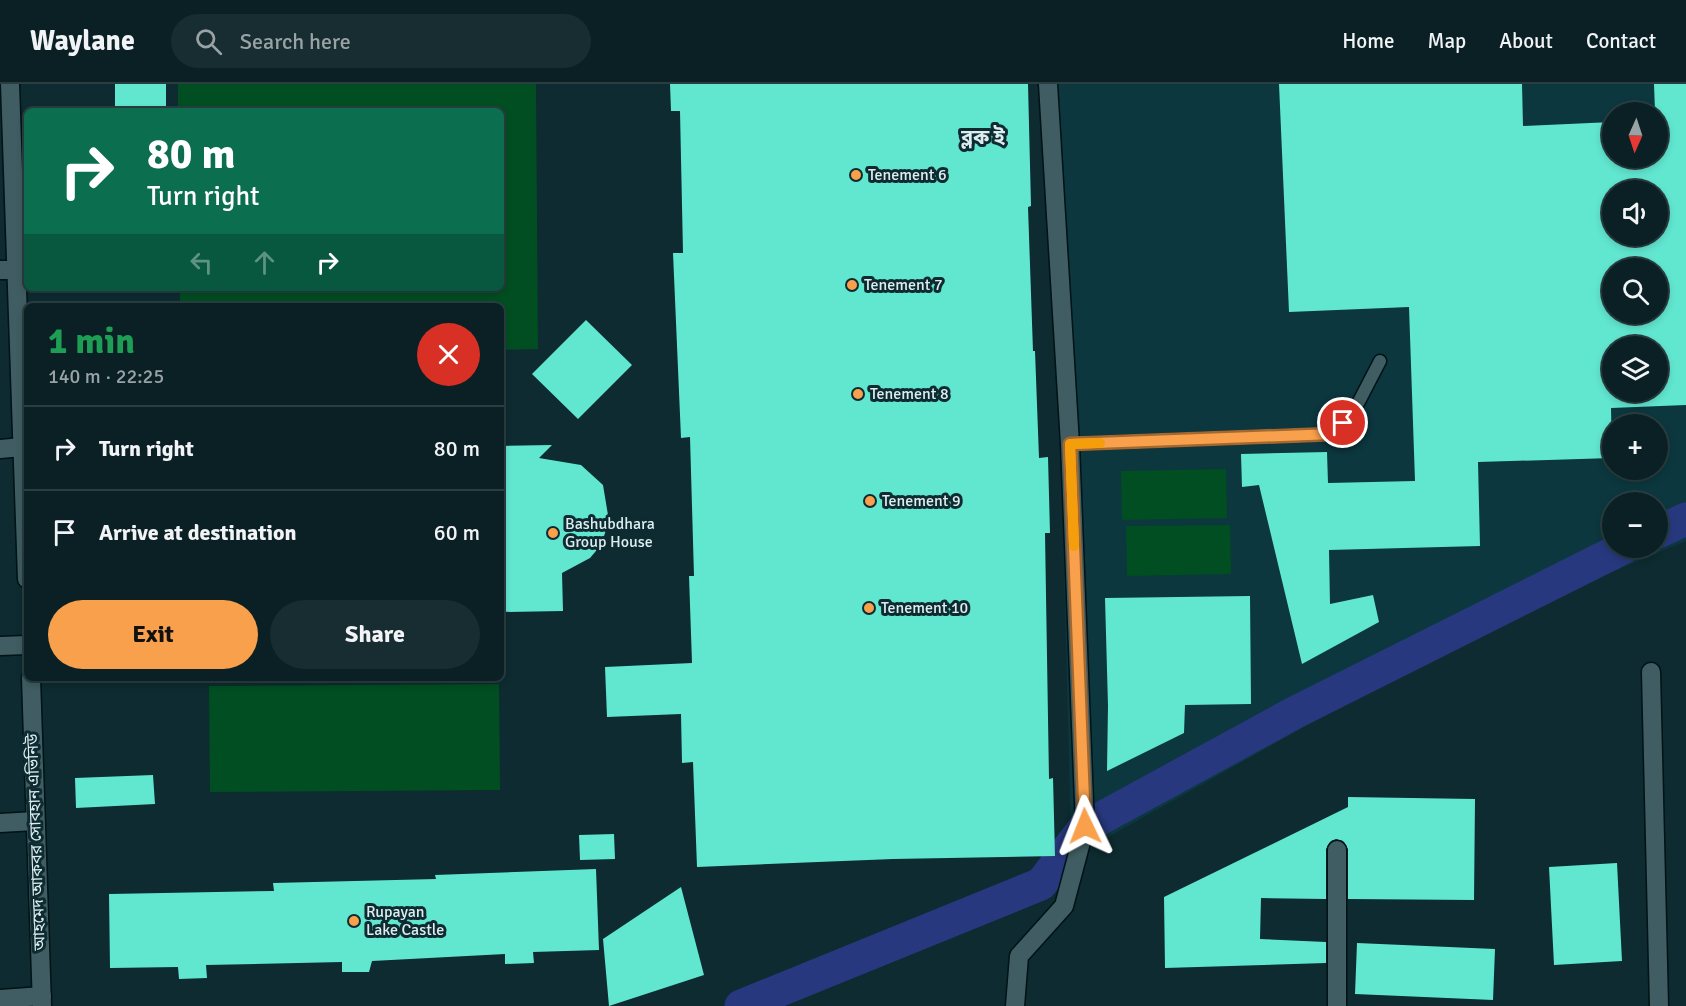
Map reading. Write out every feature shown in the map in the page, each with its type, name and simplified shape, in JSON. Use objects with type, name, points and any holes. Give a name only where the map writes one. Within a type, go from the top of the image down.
[{"type":"street","points":[[10,84],[8,270],[24,500]]},
{"type":"street","points":[[1015,1006],[1019,956],[1064,906],[1085,826],[1070,444],[1048,84]]},
{"type":"street","points":[[0,449],[22,447]]},
{"type":"street","points":[[0,646],[24,645]]},
{"type":"street","points":[[1651,672],[1659,1006]]},
{"type":"street","name":"আহমেদ আকবর সোবহান এভিনিউ","points":[[31,681],[42,1001]]},
{"type":"street","points":[[0,823],[36,821]]},
{"type":"street","points":[[1337,850],[1337,1006]]},
{"type":"street","points":[[0,999],[42,1001]]},
{"type":"lane","points":[[1070,444],[1333,434],[1353,412],[1380,361]]},
{"type":"shaded area","points":[[1047,84],[1686,84],[1686,541],[1668,549],[1668,492],[1602,492],[1602,558],[1645,558],[1488,624],[1087,849],[1071,835],[1056,271]]},
{"type":"green space","points":[[178,84],[536,84],[538,349],[504,350],[504,303],[180,303],[180,291],[504,291],[504,108],[178,108]]},
{"type":"green space","points":[[1226,469],[1227,518],[1122,520],[1121,471]]},
{"type":"green space","points":[[1230,525],[1231,574],[1127,576],[1126,526]]},
{"type":"green space","points":[[499,684],[500,790],[210,792],[209,686]]},
{"type":"building","points":[[115,84],[166,84],[166,108],[115,108]]},
{"type":"building","points":[[670,84],[1028,84],[1031,206],[1028,207],[1033,351],[1035,351],[1039,458],[1048,457],[1050,533],[1045,533],[1049,779],[1053,778],[1055,856],[893,859],[697,867],[693,762],[682,763],[681,714],[607,717],[605,667],[692,663],[689,576],[694,576],[690,437],[681,438],[673,253],[683,253],[680,111],[671,111]]},
{"type":"building","points":[[1279,84],[1522,84],[1523,126],[1602,122],[1602,168],[1668,168],[1668,102],[1655,102],[1654,84],[1686,84],[1686,405],[1611,408],[1611,414],[1602,414],[1602,458],[1478,462],[1480,546],[1329,550],[1330,604],[1373,595],[1379,622],[1302,664],[1259,485],[1242,487],[1241,454],[1327,452],[1328,483],[1415,481],[1409,307],[1289,312]]},
{"type":"building","points":[[586,320],[632,365],[578,419],[532,374]]},
{"type":"building","name":"Bashubdhara Group House","points":[[552,445],[539,458],[581,465],[603,485],[609,521],[601,545],[590,558],[562,573],[563,611],[504,612],[504,446]]},
{"type":"building","points":[[1250,596],[1251,704],[1185,705],[1184,733],[1107,771],[1105,598]]},
{"type":"building","points":[[153,775],[155,804],[76,808],[75,778]]},
{"type":"building","points":[[1348,797],[1475,799],[1474,900],[1348,899],[1348,849],[1343,841],[1336,839],[1331,841],[1326,849],[1326,899],[1261,898],[1260,939],[1326,942],[1326,963],[1165,968],[1164,897],[1348,807]]},
{"type":"building","points":[[614,834],[615,859],[580,860],[579,835]]},
{"type":"building","points":[[1617,863],[1622,961],[1554,965],[1549,867]]},
{"type":"building","name":"Rupayan Lake Castle","points":[[596,869],[599,950],[533,952],[534,963],[505,964],[505,954],[372,961],[369,972],[342,972],[342,962],[206,965],[207,978],[179,979],[178,967],[110,968],[109,894],[274,891],[273,883],[436,879],[435,875]]},
{"type":"building","points":[[681,887],[704,975],[609,1006],[603,939]]},
{"type":"building","points":[[1357,943],[1495,949],[1493,1000],[1355,994]]},
{"type":"waterway","points":[[1668,527],[1686,519]]},
{"type":"waterway","points":[[741,1006],[1041,884],[1085,827],[1294,713],[1603,558]]},
{"type":"slow traffic","points":[[1074,546],[1070,444],[1100,443]]},
{"type":"place","name":"Tenement 6","points":[[856,175]]},
{"type":"place","name":"Tenement 7","points":[[852,285]]},
{"type":"place","name":"Tenement 8","points":[[858,394]]},
{"type":"place","name":"Tenement 9","points":[[870,501]]},
{"type":"place","name":"Bashubdhara Group House","points":[[553,533]]},
{"type":"place","name":"Tenement 10","points":[[869,608]]},
{"type":"place","name":"Rupayan Lake Castle","points":[[354,921]]},
{"type":"district","name":"ব্লক ই","points":[[983,137]]},
{"type":"route","points":[[1085,826],[1070,444],[1333,434],[1343,423]]}]
